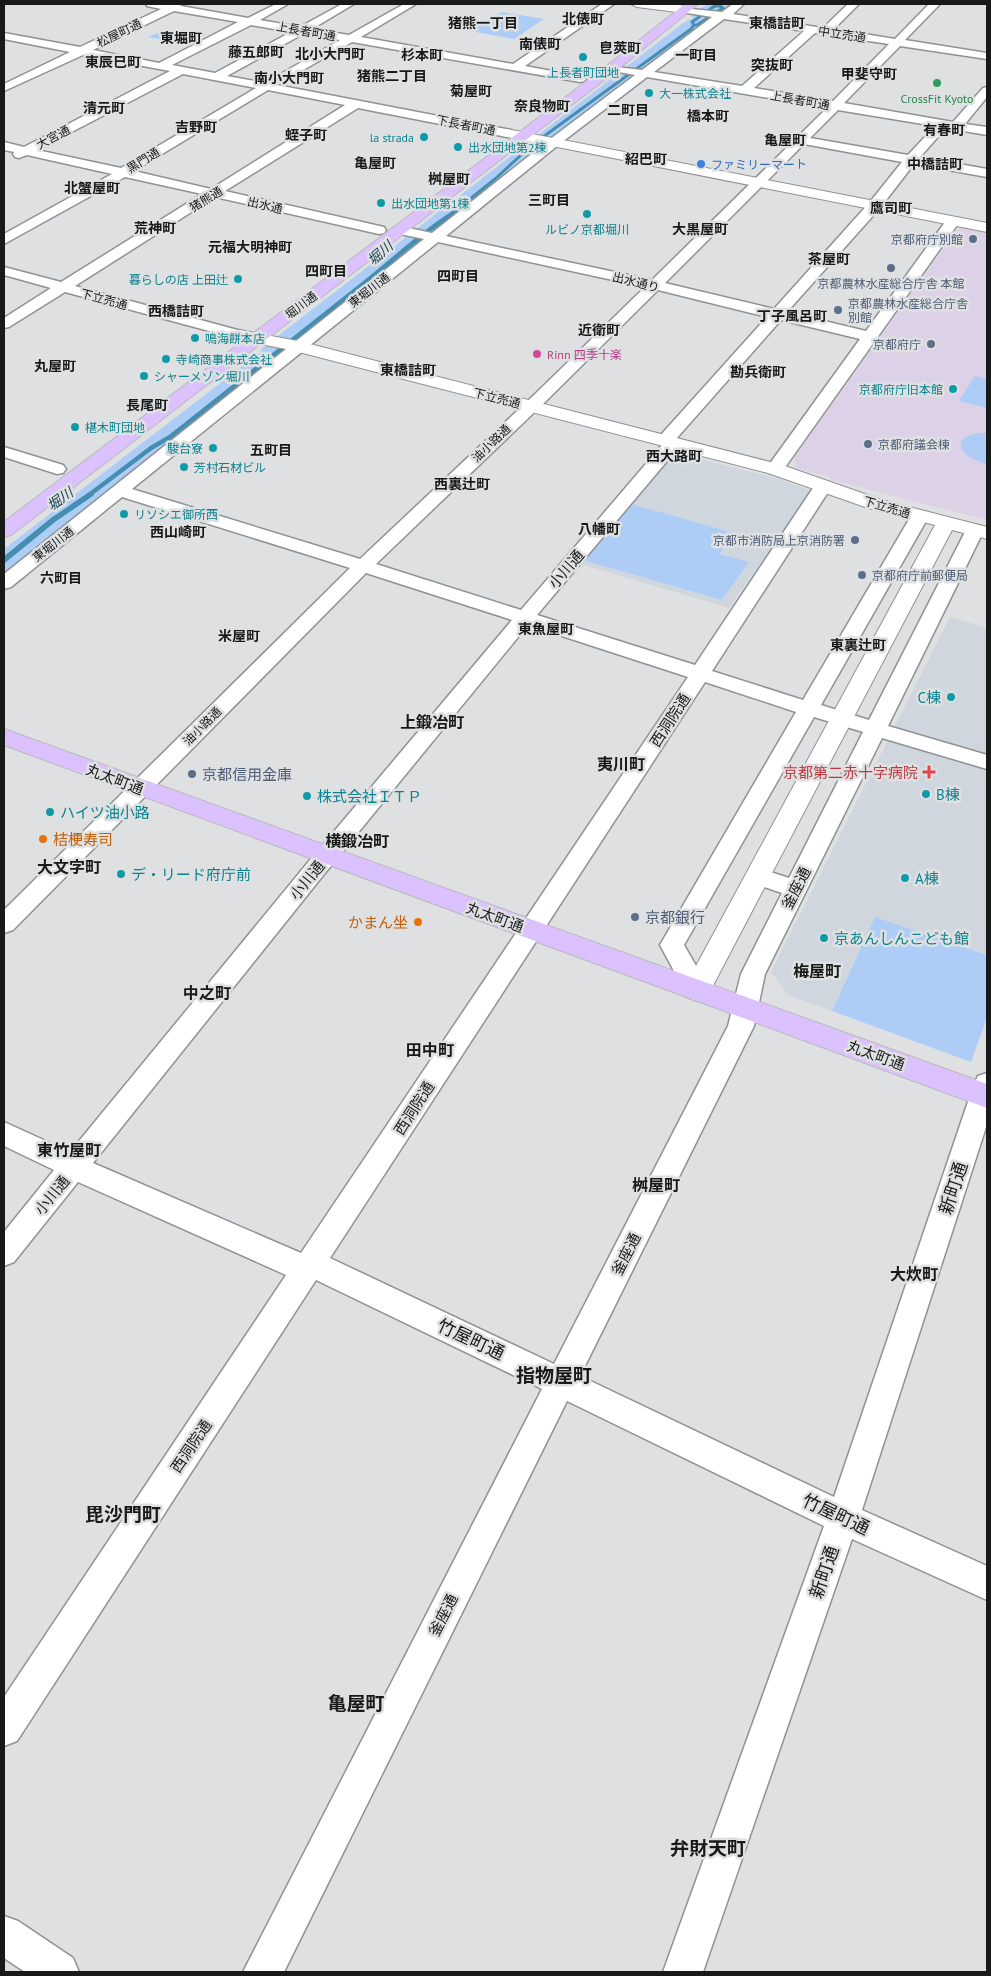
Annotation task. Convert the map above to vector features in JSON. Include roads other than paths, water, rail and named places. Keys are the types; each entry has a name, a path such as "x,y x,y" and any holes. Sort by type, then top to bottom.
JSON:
{"main road":[{"name":"堀川通","path":"162,392 379,230 617,69 685,7"},
{"name":"堀川通","path":"4,531 266,339 405,231 520,136 580,79 685,7"},
{"path":"43,479 61,466"},
{"name":"丸太町通","path":"4,737 326,856 986,1092"}],"street":[{"name":"上長者町通","path":"151,4 176,6 303,31 580,79"},
{"path":"161,66 283,4"},
{"path":"216,77 303,31 349,4"},
{"name":"黒門通","path":"4,240 121,174 266,87 411,4"},
{"path":"515,68 609,4"},
{"name":"中立売通","path":"638,4 685,7 721,15 987,56"},
{"name":"東堀川通","path":"4,583 295,346 551,143 641,73 739,4"},
{"path":"826,31 854,4"},
{"name":"油小路通","path":"4,924 363,566 655,286 802,140 934,4"},
{"name":"松屋町通","path":"4,88 176,6"},
{"path":"744,91 813,29"},
{"name":"下長者町通","path":"5,37 357,103 987,228"},
{"path":"54,46 70,38"},
{"name":"上長者町通","path":"617,69 987,131"},
{"name":"大宮通","path":"11,159 182,70"},
{"name":"小川通","path":"4,1253 326,856 669,442 875,205 911,160 987,90"},
{"name":"猪熊通","path":"4,324 215,194 357,103"},
{"path":"802,140 987,173"},
{"name":"出水通","path":"4,146 121,174 379,230"},
{"path":"775,469 953,221"},
{"name":"出水通り","path":"405,231 655,286 871,337"},
{"name":"下立売通","path":"4,272 240,334 295,346 775,469 875,504 981,532"},
{"path":"4,452 61,466"},
{"name":"西洞院通","path":"4,1728 823,486"},
{"path":"119,491 701,673 842,720 987,762"},
{"path":"697,990 672,945 920,516"},
{"path":"697,990 946,523"},
{"name":"釜座通","path":"263,1972 741,1026 753,974 876,730 981,532"},
{"path":"758,876 796,889"},
{"name":"新町通","path":"683,1972 843,1518 986,1092"},
{"name":"竹屋町通","path":"4,1133 74,1167 296,1266 320,1267 843,1518 987,1584"},
{"path":"4,1935 59,1972"}],"waterway":[{"name":"堀川","path":"718,5 722,4"},
{"path":"694,25 697,25 723,8 718,5"},
{"name":"堀川","path":"694,25 692,22 718,5"},
{"name":"堀川","path":"450,215 495,179 532,145 694,25"},
{"name":"堀川","path":"89,495 151,448 170,437 452,214"},
{"name":"堀川","path":"4,560 53,520 91,494"}],"place":[{"name":"上長者町団地","path":"583,57"},
{"name":"CrossFit Kyoto","path":"937,83"},
{"name":"大一株式会社","path":"649,93"},
{"name":"la strada","path":"424,137"},
{"name":"出水団地第2棟","path":"458,147"},
{"name":"ファミリーマート","path":"701,164"},
{"name":"出水団地第1棟","path":"381,203"},
{"name":"ルビノ京都堀川","path":"587,214"},
{"name":"京都府庁別館","path":"973,239"},
{"name":"京都農林水産総合庁舎 本館","path":"891,268"},
{"name":"暮らしの店 上田辻","path":"238,279"},
{"name":"京都農林水産総合庁舎 別館","path":"838,310"},
{"name":"鳴海餅本店","path":"195,338"},
{"name":"京都府庁","path":"931,344"},
{"name":"Rinn 四季十楽","path":"537,354"},
{"name":"寺崎商事株式会社","path":"166,359"},
{"name":"シャーメゾン堀川","path":"144,376"},
{"name":"京都府庁旧本館","path":"953,389"},
{"name":"椹木町団地","path":"75,427"},
{"name":"京都府議会棟","path":"868,444"},
{"name":"駿台寮","path":"213,448"},
{"name":"芳村石材ビル","path":"184,467"},
{"name":"リソシエ御所西","path":"124,514"},
{"name":"京都市消防局上京消防署","path":"855,540"},
{"name":"京都府庁前郵便局","path":"862,575"},
{"name":"C棟","path":"951,697"},
{"name":"京都第二赤十字病院","path":"929,772"},
{"name":"京都信用金庫","path":"192,774"},
{"name":"B棟","path":"926,794"},
{"name":"株式会社ＩＴＰ","path":"307,796"},
{"name":"ハイツ油小路","path":"50,812"},
{"name":"桔梗寿司","path":"43,839"},
{"name":"デ・リード府庁前","path":"121,874"},
{"name":"A棟","path":"905,878"},
{"name":"京都銀行","path":"635,917"},
{"name":"かまん坐","path":"418,922"},
{"name":"京あんしんこども館","path":"824,938"}],"district":[{"name":"北俵町","path":"583,19"},
{"name":"猪熊一丁目","path":"483,23"},
{"name":"東橋詰町","path":"777,23"},
{"name":"東堀町","path":"181,38"},
{"name":"南俵町","path":"540,44"},
{"name":"皀莢町","path":"620,48"},
{"name":"藤五郎町","path":"256,52"},
{"name":"北小大門町","path":"330,54"},
{"name":"杉本町","path":"422,55"},
{"name":"一町目","path":"696,55"},
{"name":"東辰巳町","path":"113,62"},
{"name":"突抜町","path":"772,65"},
{"name":"甲斐守町","path":"869,74"},
{"name":"猪熊二丁目","path":"392,76"},
{"name":"南小大門町","path":"289,78"},
{"name":"菊屋町","path":"471,91"},
{"name":"奈良物町","path":"542,106"},
{"name":"清元町","path":"104,108"},
{"name":"二町目","path":"628,110"},
{"name":"橋本町","path":"708,116"},
{"name":"吉野町","path":"196,127"},
{"name":"有春町","path":"944,130"},
{"name":"蛭子町","path":"306,135"},
{"name":"亀屋町","path":"785,140"},
{"name":"紹巴町","path":"646,159"},
{"name":"亀屋町","path":"375,163"},
{"name":"中橋詰町","path":"935,164"},
{"name":"桝屋町","path":"449,179"},
{"name":"北蟹屋町","path":"92,188"},
{"name":"三町目","path":"549,200"},
{"name":"鷹司町","path":"891,208"},
{"name":"荒神町","path":"155,228"},
{"name":"大黒屋町","path":"700,229"},
{"name":"元福大明神町","path":"250,247"},
{"name":"茶屋町","path":"829,259"},
{"name":"四町目","path":"326,271"},
{"name":"四町目","path":"458,276"},
{"name":"西橋詰町","path":"176,311"},
{"name":"丁子風呂町","path":"792,316"},
{"name":"近衛町","path":"599,330"},
{"name":"丸屋町","path":"55,366"},
{"name":"東橋詰町","path":"408,370"},
{"name":"勘兵衛町","path":"758,372"},
{"name":"長尾町","path":"147,405"},
{"name":"五町目","path":"271,450"},
{"name":"西大路町","path":"674,456"},
{"name":"西裏辻町","path":"462,484"},
{"name":"八幡町","path":"599,529"},
{"name":"西山崎町","path":"178,532"},
{"name":"六町目","path":"61,578"},
{"name":"東魚屋町","path":"546,629"},
{"name":"米屋町","path":"239,636"},
{"name":"東裏辻町","path":"858,645"},
{"name":"上鍛冶町","path":"432,722"},
{"name":"夷川町","path":"621,764"},
{"name":"横鍛冶町","path":"357,841"},
{"name":"大文字町","path":"69,867"},
{"name":"梅屋町","path":"817,971"},
{"name":"中之町","path":"207,993"},
{"name":"田中町","path":"430,1050"},
{"name":"東竹屋町","path":"69,1150"},
{"name":"桝屋町","path":"656,1185"},
{"name":"大炊町","path":"914,1274"},
{"name":"指物屋町","path":"554,1375"},
{"name":"毘沙門町","path":"123,1514"},
{"name":"亀屋町","path":"356,1703"},
{"name":"弁財天町","path":"708,1848"}]}
